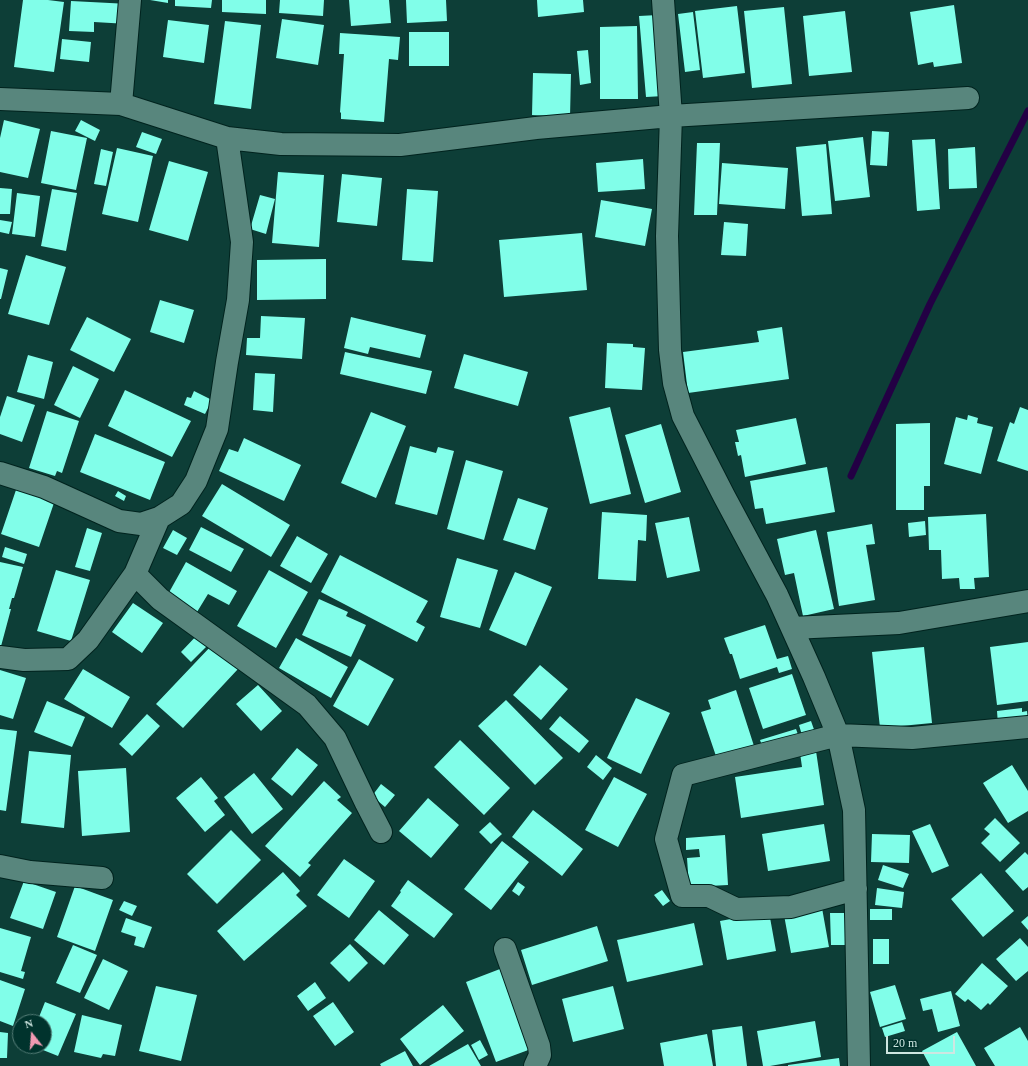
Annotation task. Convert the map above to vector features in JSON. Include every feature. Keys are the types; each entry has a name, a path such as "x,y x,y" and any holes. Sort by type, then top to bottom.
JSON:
{"street":[{"path":"121,104 130,0"},
{"path":"663,0 670,116 667,236 670,350 674,383 683,416 777,594 838,735 854,810 859,1066"},
{"path":"1,102 121,104 227,138 281,144 400,145 536,128 670,116 968,98"},
{"path":"0,473 44,487 119,521 141,524 159,518 181,504 196,481 217,429 238,300 242,242 227,138"},
{"path":"0,657 24,660 68,659 88,640 135,574 159,518"},
{"path":"135,574 160,599 307,705 335,738 366,803 382,832"},
{"path":"792,628 899,623 1028,601"},
{"path":"856,889 791,907 736,909 709,896 682,896 666,839 683,775 838,735 912,738 1028,727"},
{"path":"0,866 30,872 102,878"},
{"path":"505,949 539,1046 540,1055 535,1066"}],"building":[{"path":"23,0 48,0 64,2 54,72 14,67"},
{"path":"150,0 168,0 168,3"},
{"path":"175,0 212,0 211,8 175,6"},
{"path":"222,0 266,0 266,14 222,12"},
{"path":"280,0 324,0 323,16 279,13"},
{"path":"349,0 389,0 391,23 351,26"},
{"path":"406,0 446,0 447,21 407,23"},
{"path":"537,0 583,0 584,12 538,17"},
{"path":"71,1 129,4 128,24 94,22 94,32 69,31"},
{"path":"954,5 962,63 934,67 933,62 918,65 910,12"},
{"path":"737,6 745,73 703,78 695,11"},
{"path":"784,7 792,84 752,88 744,11"},
{"path":"845,11 852,72 809,76 803,16"},
{"path":"693,12 700,70 685,72 678,14"},
{"path":"658,15 664,96 646,97 639,16"},
{"path":"282,19 324,25 318,65 276,58"},
{"path":"168,20 209,25 204,63 163,57"},
{"path":"225,21 261,25 251,109 214,104"},
{"path":"637,26 638,99 600,99 600,27"},
{"path":"409,32 449,32 449,66 409,66"},
{"path":"340,33 400,37 398,60 389,59 384,122 341,119 340,112 344,54 339,54"},
{"path":"62,39 91,42 89,62 60,59"},
{"path":"588,50 591,83 580,85 577,51"},
{"path":"533,73 571,74 570,117 532,115"},
{"path":"4,120 40,129 28,178 0,172 0,138"},
{"path":"81,120 100,130 95,141 75,131"},
{"path":"51,131 87,138 76,190 41,183"},
{"path":"872,131 889,132 887,166 870,165"},
{"path":"142,132 162,139 156,154 136,147"},
{"path":"863,137 870,197 835,201 828,141"},
{"path":"935,139 940,209 917,211 912,140"},
{"path":"697,143 720,143 717,215 694,215"},
{"path":"826,144 832,214 802,216 796,147"},
{"path":"975,147 977,188 949,189 948,149"},
{"path":"117,148 153,156 138,222 102,214"},
{"path":"101,149 113,152 106,186 94,184"},
{"path":"643,159 645,189 598,192 596,163"},
{"path":"169,161 208,172 188,241 149,230"},
{"path":"722,163 788,168 785,209 719,204"},
{"path":"278,172 324,175 319,247 272,243"},
{"path":"342,174 382,178 377,226 337,222"},
{"path":"0,188 12,189 10,214 0,214"},
{"path":"52,189 77,193 66,251 41,246"},
{"path":"407,189 438,191 433,262 402,260"},
{"path":"17,193 40,196 35,237 12,234"},
{"path":"260,195 275,199 266,234 250,229"},
{"path":"601,200 652,209 645,246 595,237"},
{"path":"0,220 12,222 9,234 0,232"},
{"path":"724,222 748,224 746,256 721,255"},
{"path":"582,233 587,290 504,297 499,240"},
{"path":"26,255 66,267 49,325 8,314"},
{"path":"326,259 326,299 257,300 257,260"},
{"path":"0,268 8,270 1,299 0,299"},
{"path":"160,300 194,310 184,343 150,332"},
{"path":"261,316 305,318 302,359 246,355 247,338 260,338"},
{"path":"87,317 131,339 114,372 70,350"},
{"path":"351,317 426,335 420,358 370,347 368,354 344,348"},
{"path":"782,327 789,379 688,393 683,352 759,342 757,331"},
{"path":"607,343 633,344 633,347 645,348 642,390 605,388"},
{"path":"345,352 432,371 426,394 340,374"},
{"path":"464,354 528,372 518,406 454,388"},
{"path":"28,355 53,362 44,399 17,392"},
{"path":"73,366 99,379 80,418 54,405"},
{"path":"255,373 275,374 273,412 253,410"},
{"path":"125,390 191,421 172,457 108,426"},
{"path":"194,391 212,400 205,414 184,405 187,397 191,398"},
{"path":"7,396 35,405 22,442 0,434 0,417"},
{"path":"610,407 631,494 590,504 569,417"},
{"path":"1020,407 1028,410 1028,471 997,461 1010,422 1014,424"},
{"path":"47,411 79,421 62,473 57,471 55,476 29,468"},
{"path":"371,412 406,426 376,498 341,483"},
{"path":"968,415 978,418 977,423 993,427 981,474 944,464 956,417 967,420"},
{"path":"796,418 806,464 745,477 741,455 738,456 735,442 739,442 736,430"},
{"path":"930,423 930,486 924,486 924,510 896,510 896,424"},
{"path":"661,424 681,492 645,503 625,435"},
{"path":"95,434 165,462 150,500 80,472"},
{"path":"244,438 301,465 284,501 219,471 229,449 238,452"},
{"path":"410,446 436,453 438,447 454,451 437,515 395,504"},
{"path":"466,460 503,471 484,540 447,529"},
{"path":"827,467 835,512 766,524 763,508 755,509 750,481"},
{"path":"222,484 290,525 271,557 202,516"},
{"path":"17,487 55,500 39,547 1,534"},
{"path":"118,491 126,496 124,501 115,496"},
{"path":"518,498 548,508 535,550 503,540"},
{"path":"602,512 647,515 646,541 638,540 636,581 598,579"},
{"path":"986,514 989,577 974,578 975,589 960,589 959,578 942,579 941,550 929,550 928,517"},
{"path":"689,517 700,571 667,578 655,523"},
{"path":"925,521 926,535 909,537 908,523"},
{"path":"872,524 875,544 866,545 875,600 839,606 827,532"},
{"path":"201,527 244,549 231,572 189,550"},
{"path":"87,528 102,533 90,571 75,567"},
{"path":"173,530 187,538 177,555 163,548"},
{"path":"816,530 834,609 803,616 794,573 785,575 777,539"},
{"path":"297,536 328,554 311,583 280,566"},
{"path":"5,547 27,554 24,564 2,557"},
{"path":"340,555 428,601 416,622 425,627 417,642 321,592"},
{"path":"457,558 498,570 480,628 440,617"},
{"path":"0,562 23,567 14,598 12,598 9,609 11,609 0,650"},
{"path":"186,562 237,591 229,605 208,594 197,612 167,596"},
{"path":"56,570 90,580 71,641 37,631"},
{"path":"269,570 308,592 276,648 237,626"},
{"path":"515,572 552,587 526,646 489,630"},
{"path":"319,599 348,612 346,616 366,625 351,657 302,635"},
{"path":"133,603 163,623 142,653 112,632"},
{"path":"765,625 777,659 788,656 792,669 779,673 777,667 740,679 732,654 730,654 724,638"},
{"path":"200,632 210,643 191,662 181,652"},
{"path":"296,638 348,667 331,698 279,668"},
{"path":"1028,642 1028,701 997,705 990,647"},
{"path":"212,645 238,669 183,728 156,704"},
{"path":"924,647 932,723 880,728 872,652"},
{"path":"359,659 394,679 368,726 333,706"},
{"path":"540,665 568,689 541,720 513,695"},
{"path":"83,669 130,697 112,728 64,699"},
{"path":"0,670 26,678 13,719 0,715"},
{"path":"792,674 806,715 763,729 749,688"},
{"path":"258,685 282,711 261,731 236,704"},
{"path":"736,690 754,746 717,759 701,712 711,709 708,700"},
{"path":"636,698 670,713 641,774 607,758"},
{"path":"506,700 563,758 535,785 478,726"},
{"path":"47,701 85,717 72,747 34,732"},
{"path":"1022,708 1022,712 1027,711 1028,722 998,725 997,711"},
{"path":"147,714 160,726 132,756 119,744"},
{"path":"560,716 589,741 579,753 549,729"},
{"path":"811,721 817,738 804,742 799,725"},
{"path":"0,729 17,731 6,811 0,810"},
{"path":"796,729 800,740 764,751 760,740"},
{"path":"460,740 510,788 484,815 434,767"},
{"path":"297,748 318,765 292,796 271,779"},
{"path":"29,751 71,755 64,828 21,823"},
{"path":"816,751 824,805 741,818 735,777 802,767 800,753"},
{"path":"596,755 612,768 603,780 587,767"},
{"path":"1012,765 1028,791 1028,811 1008,823 983,783"},
{"path":"126,768 130,832 82,836 78,771"},
{"path":"254,773 283,809 252,834 224,797"},
{"path":"201,777 218,798 214,801 225,815 205,832 176,798"},
{"path":"614,777 647,794 618,847 585,830"},
{"path":"324,781 341,797 337,800 352,813 308,863 311,865 300,877 265,846"},
{"path":"381,784 395,795 385,807 372,796"},
{"path":"428,798 459,825 431,858 399,831"},
{"path":"533,810 583,849 562,876 512,837"},
{"path":"995,818 1020,843 1000,862 981,843 990,834 984,829"},
{"path":"490,822 502,834 491,844 479,832"},
{"path":"824,824 830,861 768,871 762,834"},
{"path":"930,824 949,866 932,873 912,831"},
{"path":"231,830 261,860 217,904 187,874"},
{"path":"872,834 910,835 909,863 871,862"},
{"path":"725,835 728,885 689,887 687,858 700,857 699,849 686,850 686,838"},
{"path":"502,841 529,862 491,910 464,889"},
{"path":"1025,852 1028,855 1028,887 1023,891 1005,871"},
{"path":"344,859 375,881 349,918 317,895"},
{"path":"883,865 909,874 903,888 878,880"},
{"path":"283,872 300,891 296,895 307,906 244,961 217,931"},
{"path":"981,873 1014,911 983,937 951,899"},
{"path":"408,880 453,914 434,938 391,906"},
{"path":"24,881 56,892 43,929 10,918"},
{"path":"518,882 525,887 519,896 512,891"},
{"path":"75,886 113,900 95,951 57,937"},
{"path":"877,888 904,892 902,908 875,905"},
{"path":"662,890 670,901 663,906 654,895"},
{"path":"124,901 137,906 132,916 119,910"},
{"path":"822,908 829,947 791,953 784,915"},
{"path":"870,909 892,909 892,920 870,920"},
{"path":"379,910 409,935 384,965 354,940"},
{"path":"769,912 776,951 727,960 720,921"},
{"path":"830,913 845,913 847,945 831,945"},
{"path":"1028,916 1028,930 1021,922"},
{"path":"126,918 152,927 144,948 134,945 136,937 121,932"},
{"path":"694,923 703,965 627,982 617,940"},
{"path":"597,926 608,961 532,985 521,950"},
{"path":"0,928 31,937 21,971 25,972 23,979 0,972"},
{"path":"1020,938 1028,947 1028,971 1016,981 996,959"},
{"path":"873,939 889,939 889,964 873,964"},
{"path":"350,944 368,963 349,982 330,963"},
{"path":"73,945 97,955 80,993 56,983"},
{"path":"103,959 128,971 109,1010 84,998"},
{"path":"982,963 1008,986 990,1005 988,1003 981,1010 968,999 965,1002 955,994"},
{"path":"500,969 531,1049 496,1062 466,982"},
{"path":"0,980 25,989 17,1014 12,1014 12,1026 0,1021"},
{"path":"315,982 326,998 308,1011 297,996"},
{"path":"895,985 906,1019 880,1027 870,992"},
{"path":"156,986 197,995 181,1061 139,1051"},
{"path":"613,986 624,1029 573,1042 562,999"},
{"path":"951,991 960,1026 938,1032 932,1009 923,1011 920,999"},
{"path":"45,1002 76,1014 58,1056 52,1054 52,1014 40,1014"},
{"path":"333,1002 354,1032 335,1046 313,1016"},
{"path":"443,1005 464,1031 420,1065 400,1039"},
{"path":"82,1015 122,1025 115,1056 103,1054 101,1058 74,1052"},
{"path":"815,1021 821,1057 763,1066 757,1031"},
{"path":"902,1022 905,1031 885,1037 882,1028"},
{"path":"742,1026 747,1066 716,1066 712,1030"},
{"path":"1020,1027 1028,1041 1028,1066 995,1066 984,1048"},
{"path":"0,1032 8,1033 7,1058 0,1058"},
{"path":"957,1032 976,1066 930,1066 922,1051"},
{"path":"707,1034 713,1066 664,1066 660,1043"},
{"path":"480,1040 488,1055 479,1060 471,1045"},
{"path":"468,1044 481,1066 429,1066"},
{"path":"405,1051 413,1066 381,1066 380,1064"},
{"path":"839,1058 840,1066 788,1066 788,1065"}],"waterway":[{"path":"851,476 930,304 1028,111"}]}
